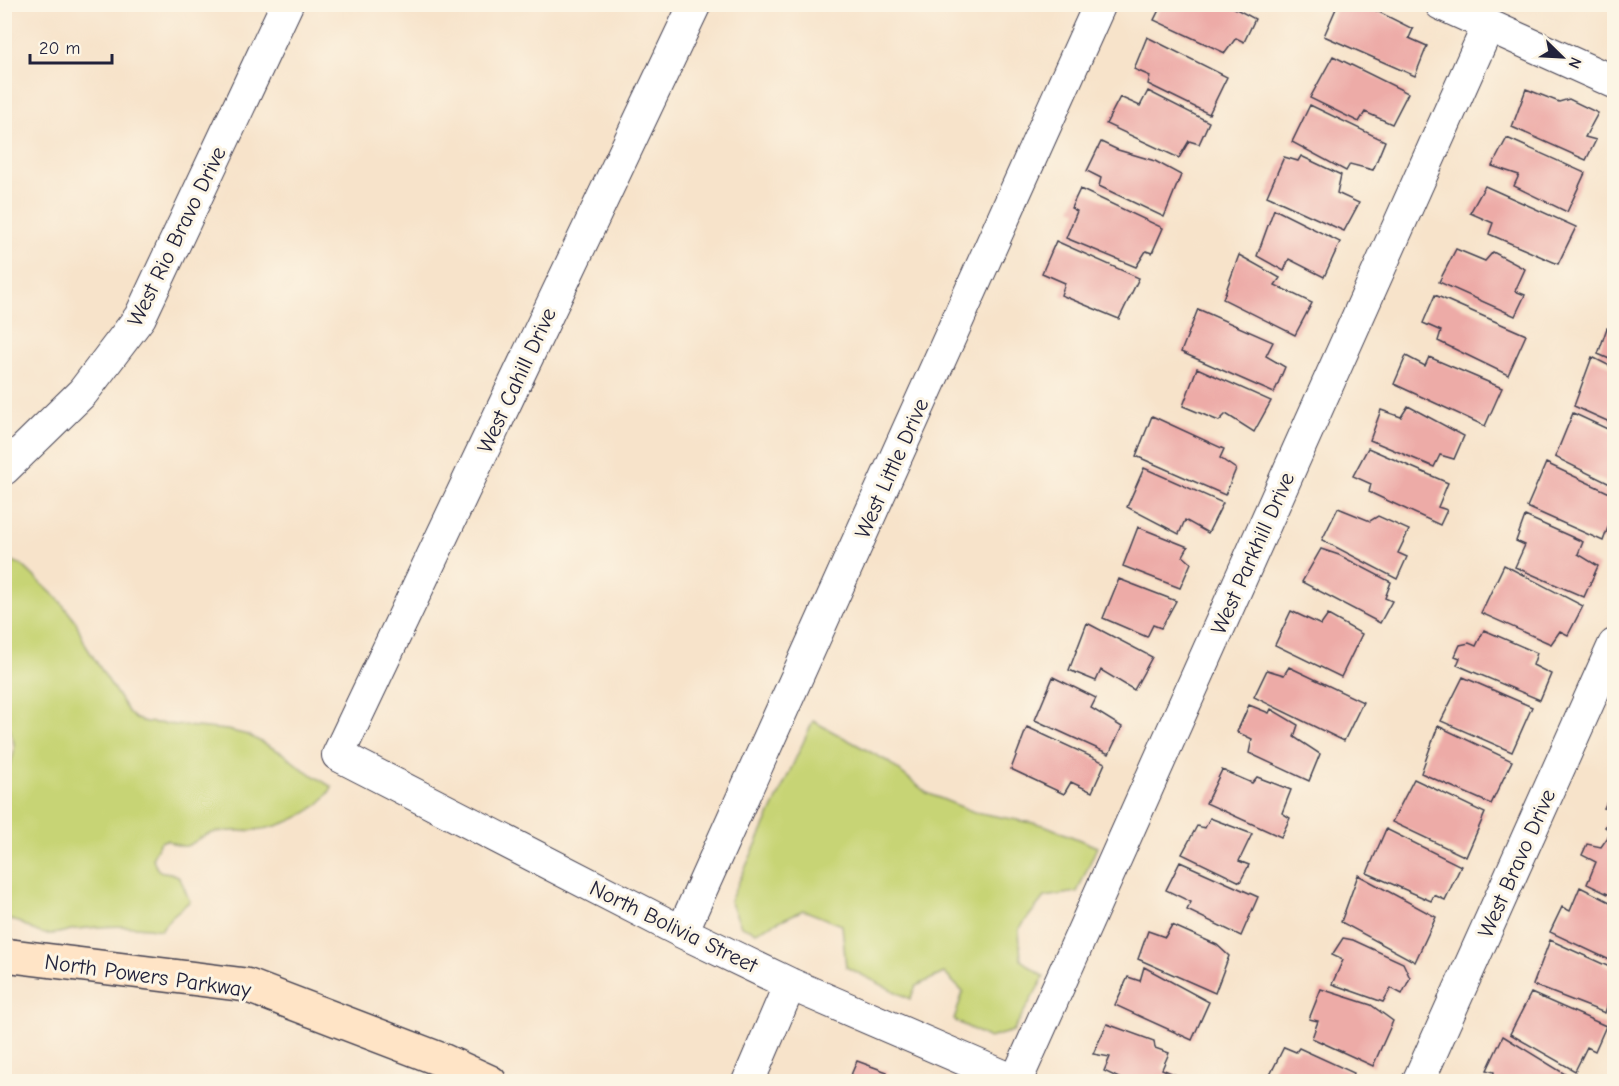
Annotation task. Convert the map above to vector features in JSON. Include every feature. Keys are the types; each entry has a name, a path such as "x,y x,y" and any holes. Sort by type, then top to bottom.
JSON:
{"street":[{"name":"West Rio Bravo Drive","path":"4,469 83,392 140,317 287,4"},
{"name":"West Cahill Drive","path":"338,756 695,4"},
{"name":"West Little Drive","path":"682,932 1100,4"},
{"path":"1441,4 1614,82"},
{"name":"West Parkhill Drive","path":"1016,1081 1488,26"},
{"name":"West Bravo Drive","path":"1418,1082 1614,645"},
{"name":"North Bolivia Street","path":"338,756 682,932 790,984 1016,1081"},
{"name":"North Powers Parkway","path":"4,955 246,985 442,1060 490,1082"},
{"path":"748,1082 790,984"}],"green space":[{"path":"5,558 22,565 60,601 76,622 86,646 129,713 136,719 227,730 248,735 284,754 301,768 332,787 326,796 309,811 275,826 212,833 186,846 167,840 160,842 153,857 157,868 159,871 179,878 190,901 171,917 161,930 109,926 46,934 7,920 4,894 4,772 14,754 14,742 5,724"},
{"path":"813,721 887,761 927,793 974,812 1044,825 1097,847 1077,892 1044,897 1019,929 1021,960 1044,977 1013,1031 989,1038 954,1020 963,992 944,973 916,986 910,999 846,967 842,925 803,910 756,932 741,926 730,901"}],"building":[{"path":"1162,4 1227,4 1255,19 1244,42 1236,38 1225,53 1154,20"},
{"path":"1338,4 1363,4 1413,29 1409,38 1427,46 1415,76 1324,36"},
{"path":"1147,37 1227,77 1209,114 1148,84 1150,76 1134,69"},
{"path":"1333,56 1408,93 1392,124 1365,112 1359,122 1310,98"},
{"path":"1526,89 1559,102 1569,99 1598,113 1585,137 1596,140 1586,160 1512,127"},
{"path":"1148,91 1209,122 1199,144 1189,141 1179,158 1106,124 1120,97 1140,106"},
{"path":"1310,105 1385,141 1373,170 1350,164 1346,171 1292,142"},
{"path":"1507,138 1585,173 1567,212 1514,186 1519,175 1492,166"},
{"path":"1101,142 1118,150 1155,161 1181,175 1164,217 1099,186 1101,178 1087,171"},
{"path":"1301,156 1341,175 1337,193 1359,203 1344,231 1267,196 1284,157 1298,161"},
{"path":"1485,186 1576,227 1558,264 1489,234 1493,223 1470,213"},
{"path":"1080,189 1163,228 1152,253 1146,251 1136,267 1066,238 1077,211 1071,208"},
{"path":"1274,209 1340,242 1324,277 1289,259 1284,271 1257,256"},
{"path":"1056,241 1139,278 1119,319 1061,295 1065,283 1042,273"},
{"path":"1456,249 1485,261 1493,252 1525,269 1515,291 1525,295 1515,316 1439,282"},
{"path":"1239,255 1280,278 1275,285 1312,303 1295,335 1223,299"},
{"path":"1435,295 1526,335 1508,375 1438,341 1441,331 1423,323"},
{"path":"1198,309 1273,342 1266,356 1285,367 1274,393 1181,352"},
{"path":"1607,328 1614,331 1614,361 1598,354"},
{"path":"1406,356 1425,366 1429,357 1502,388 1485,426 1394,384"},
{"path":"1592,357 1614,368 1614,424 1574,406"},
{"path":"1197,368 1271,401 1254,432 1226,414 1219,421 1183,406"},
{"path":"1408,406 1464,436 1454,459 1440,455 1434,467 1370,440 1381,410 1401,417"},
{"path":"1573,413 1614,432 1614,486 1555,457"},
{"path":"1152,416 1224,449 1220,458 1236,469 1225,495 1136,456"},
{"path":"1368,448 1448,483 1438,507 1447,510 1440,525 1369,492 1371,484 1353,476"},
{"path":"1546,463 1614,495 1614,511 1603,541 1527,507"},
{"path":"1144,468 1223,503 1208,533 1185,520 1179,534 1127,507"},
{"path":"1338,508 1370,521 1378,516 1409,530 1398,553 1407,557 1397,579 1322,540"},
{"path":"1525,516 1583,542 1578,554 1598,566 1584,597 1515,567 1525,545 1516,541"},
{"path":"1138,527 1188,547 1183,556 1191,563 1180,588 1123,566"},
{"path":"1321,549 1339,555 1391,582 1385,598 1392,601 1380,623 1302,582"},
{"path":"1504,565 1583,606 1568,635 1560,631 1551,644 1481,613"},
{"path":"1119,579 1176,601 1161,628 1153,625 1147,637 1103,618"},
{"path":"1291,611 1321,625 1328,615 1362,634 1341,677 1275,645"},
{"path":"1087,623 1152,657 1134,690 1101,670 1096,681 1069,670"},
{"path":"1484,630 1537,653 1533,665 1551,674 1540,700 1457,665 1460,658 1455,656 1460,645 1469,643 1476,646"},
{"path":"1289,667 1363,702 1344,741 1254,697 1267,670 1284,675"},
{"path":"1053,677 1096,698 1091,708 1122,727 1109,754 1035,720"},
{"path":"1463,677 1532,707 1512,752 1441,721"},
{"path":"1249,705 1269,713 1271,709 1298,725 1294,737 1320,754 1309,781 1249,753 1252,739 1237,732"},
{"path":"1438,726 1512,761 1491,804 1421,773"},
{"path":"1027,727 1105,763 1092,792 1071,782 1064,794 1011,769"},
{"path":"1222,770 1252,783 1257,777 1291,790 1282,813 1290,818 1281,837 1206,803"},
{"path":"1414,779 1485,813 1466,857 1392,822"},
{"path":"1614,787 1614,812 1604,808"},
{"path":"1614,812 1614,833 1605,827"},
{"path":"1210,818 1252,834 1239,861 1249,865 1240,882 1182,854 1197,826 1205,828"},
{"path":"1386,829 1461,866 1445,900 1434,895 1431,901 1367,873"},
{"path":"1608,837 1614,840 1614,897 1587,884 1596,862 1582,855 1587,844 1601,847"},
{"path":"1180,862 1258,897 1241,936 1187,910 1191,902 1166,890"},
{"path":"1358,875 1436,917 1415,962 1341,922"},
{"path":"1580,887 1614,904 1614,962 1550,932 1562,907 1570,911"},
{"path":"1172,925 1217,945 1229,956 1215,993 1138,959 1148,931 1165,937"},
{"path":"1343,938 1353,940 1403,963 1410,978 1402,994 1391,988 1383,1002 1332,984 1343,960 1332,955"},
{"path":"1550,940 1614,969 1614,999 1610,997 1605,1013 1533,985"},
{"path":"1144,967 1209,1002 1192,1040 1115,1005 1128,977 1140,981"},
{"path":"1321,989 1371,1005 1393,1021 1373,1066 1312,1038 1318,1021 1309,1019"},
{"path":"1531,993 1606,1026 1595,1051 1587,1047 1575,1071 1510,1034"},
{"path":"1107,1024 1154,1041 1155,1048 1169,1053 1162,1069 1176,1075 1173,1082 1127,1082 1104,1071 1110,1057 1093,1054"},
{"path":"1503,1036 1565,1074 1561,1082 1493,1082 1494,1072 1487,1070"},
{"path":"1284,1047 1296,1052 1299,1048 1354,1073 1350,1082 1267,1081"},
{"path":"857,1061 887,1072 883,1082 848,1082"}]}
